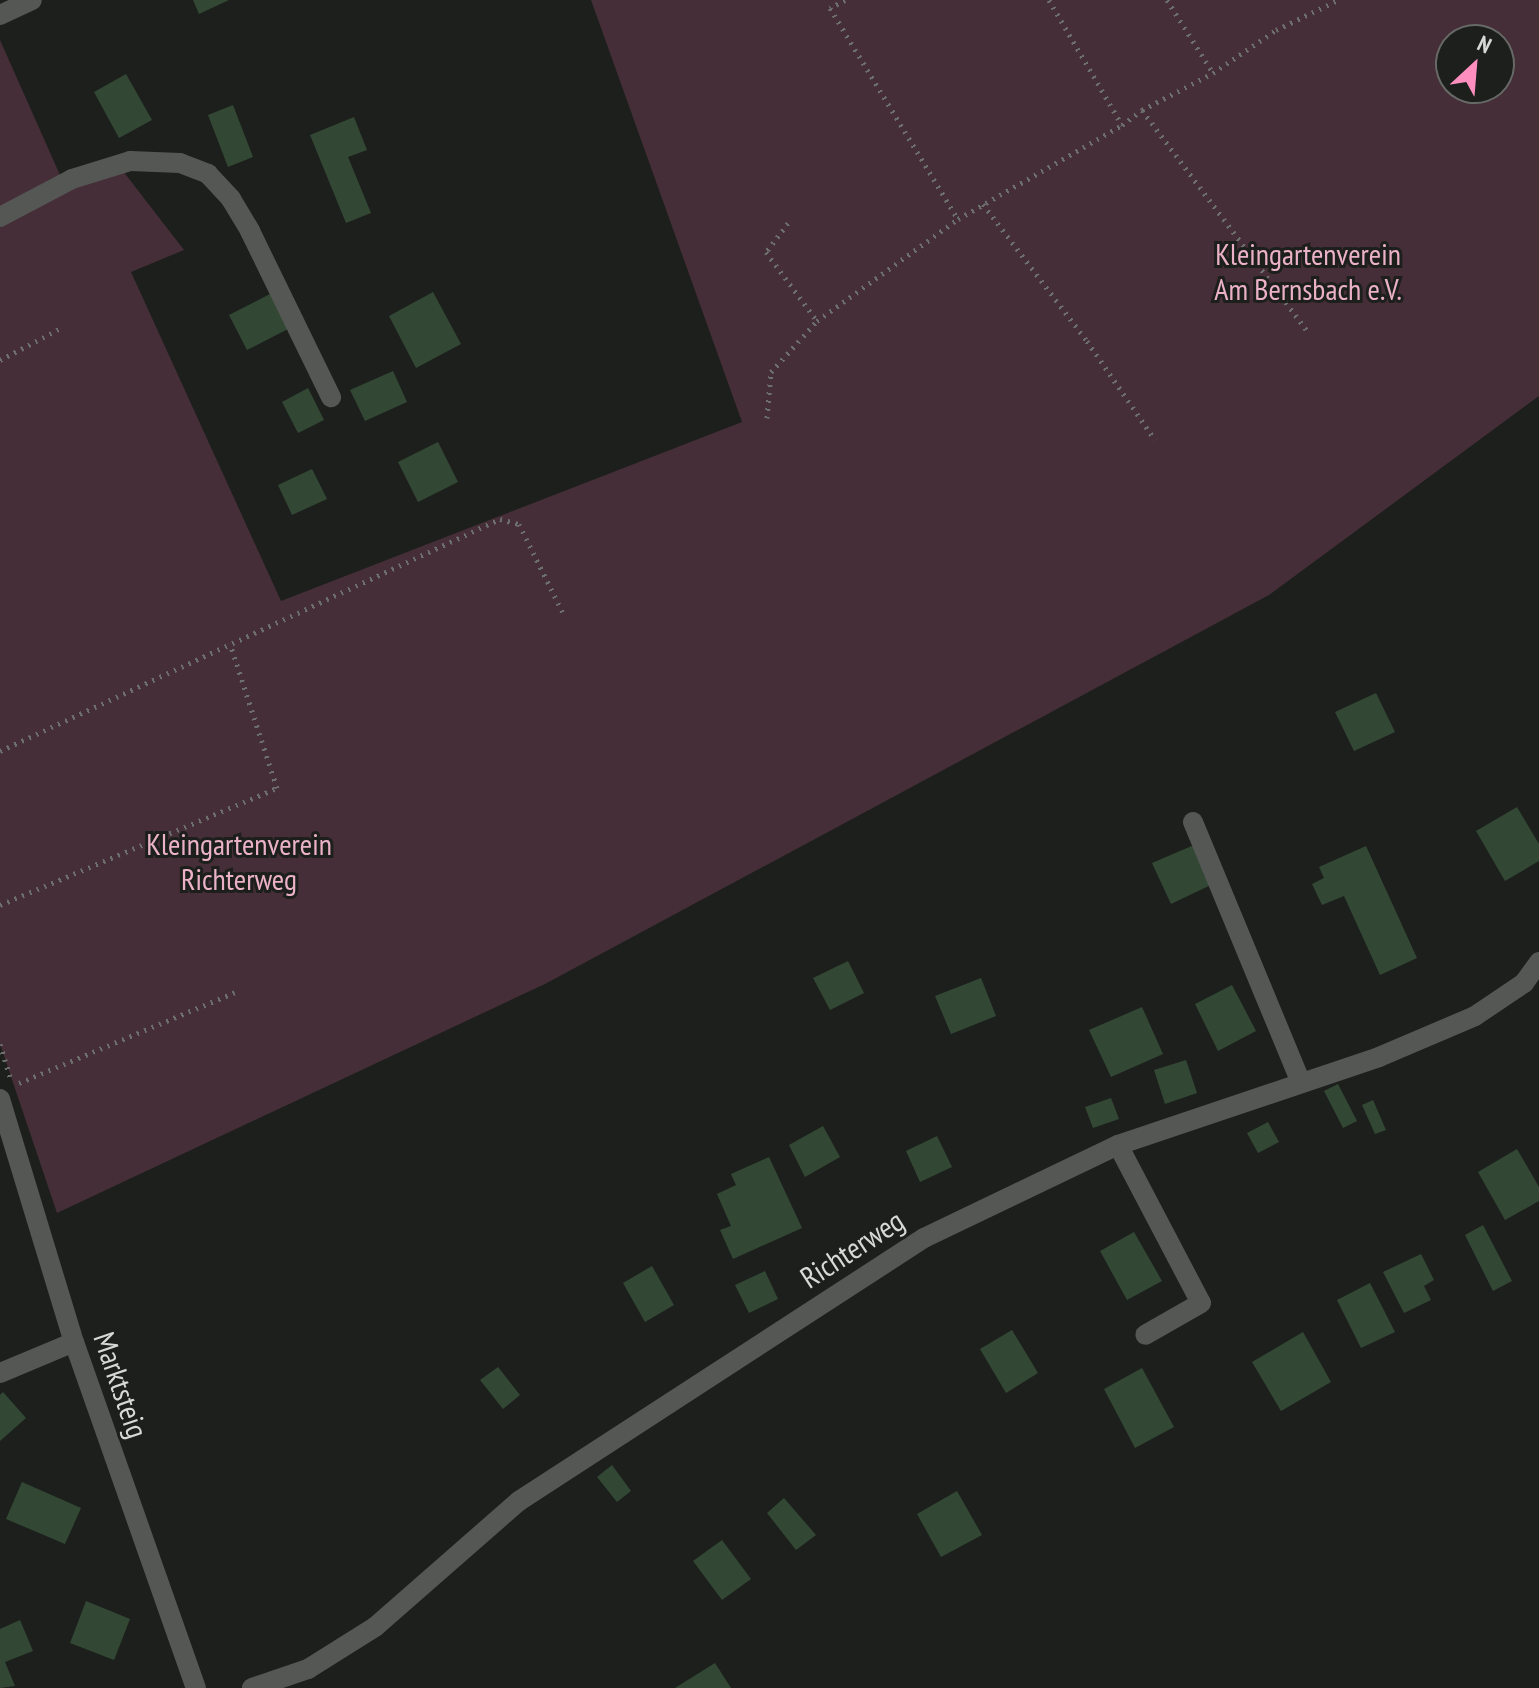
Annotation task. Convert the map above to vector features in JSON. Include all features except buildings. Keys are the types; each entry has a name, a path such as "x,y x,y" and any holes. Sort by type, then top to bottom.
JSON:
{"street":[{"path":"0,15 32,0"},
{"path":"0,217 72,179 130,161 180,163 208,174 231,199 250,231 331,397"},
{"path":"1193,822 1301,1083"},
{"name":"Richterweg","path":"252,1688 308,1669 375,1627 519,1501 924,1238 1118,1145 1379,1057 1475,1016 1524,983 1539,962"},
{"name":"Marktsteig","path":"0,1099 6,1142 196,1688"},
{"path":"1118,1145 1201,1303 1145,1335"},
{"path":"0,1373 74,1342"}],"path":[{"path":"845,0 830,8 958,219"},
{"path":"1049,0 1122,125"},
{"path":"1167,0 1213,73"},
{"path":"767,418 771,372 817,321 958,219 1122,125 1142,110 1213,73 1276,30 1338,0"},
{"path":"1142,110 1309,333"},
{"path":"983,204 1087,341 1155,440"},
{"path":"788,223 766,252 817,321"},
{"path":"0,360 59,329"},
{"path":"0,751 500,519 519,524 565,617"},
{"path":"0,905 277,788 230,643"},
{"path":"0,1044 12,1086 235,992"}],"green space":[{"path":"591,0 1539,0 1539,396 1269,595 545,984 57,1213 0,1044 0,40 60,175 123,171 184,250 131,272 281,601 742,422"}],"park label":[{"name":"Kleingartenverein Am Bernsbach e.V.","path":"1308,271"},
{"name":"Kleingartenverein Richterweg","path":"239,861"}]}
